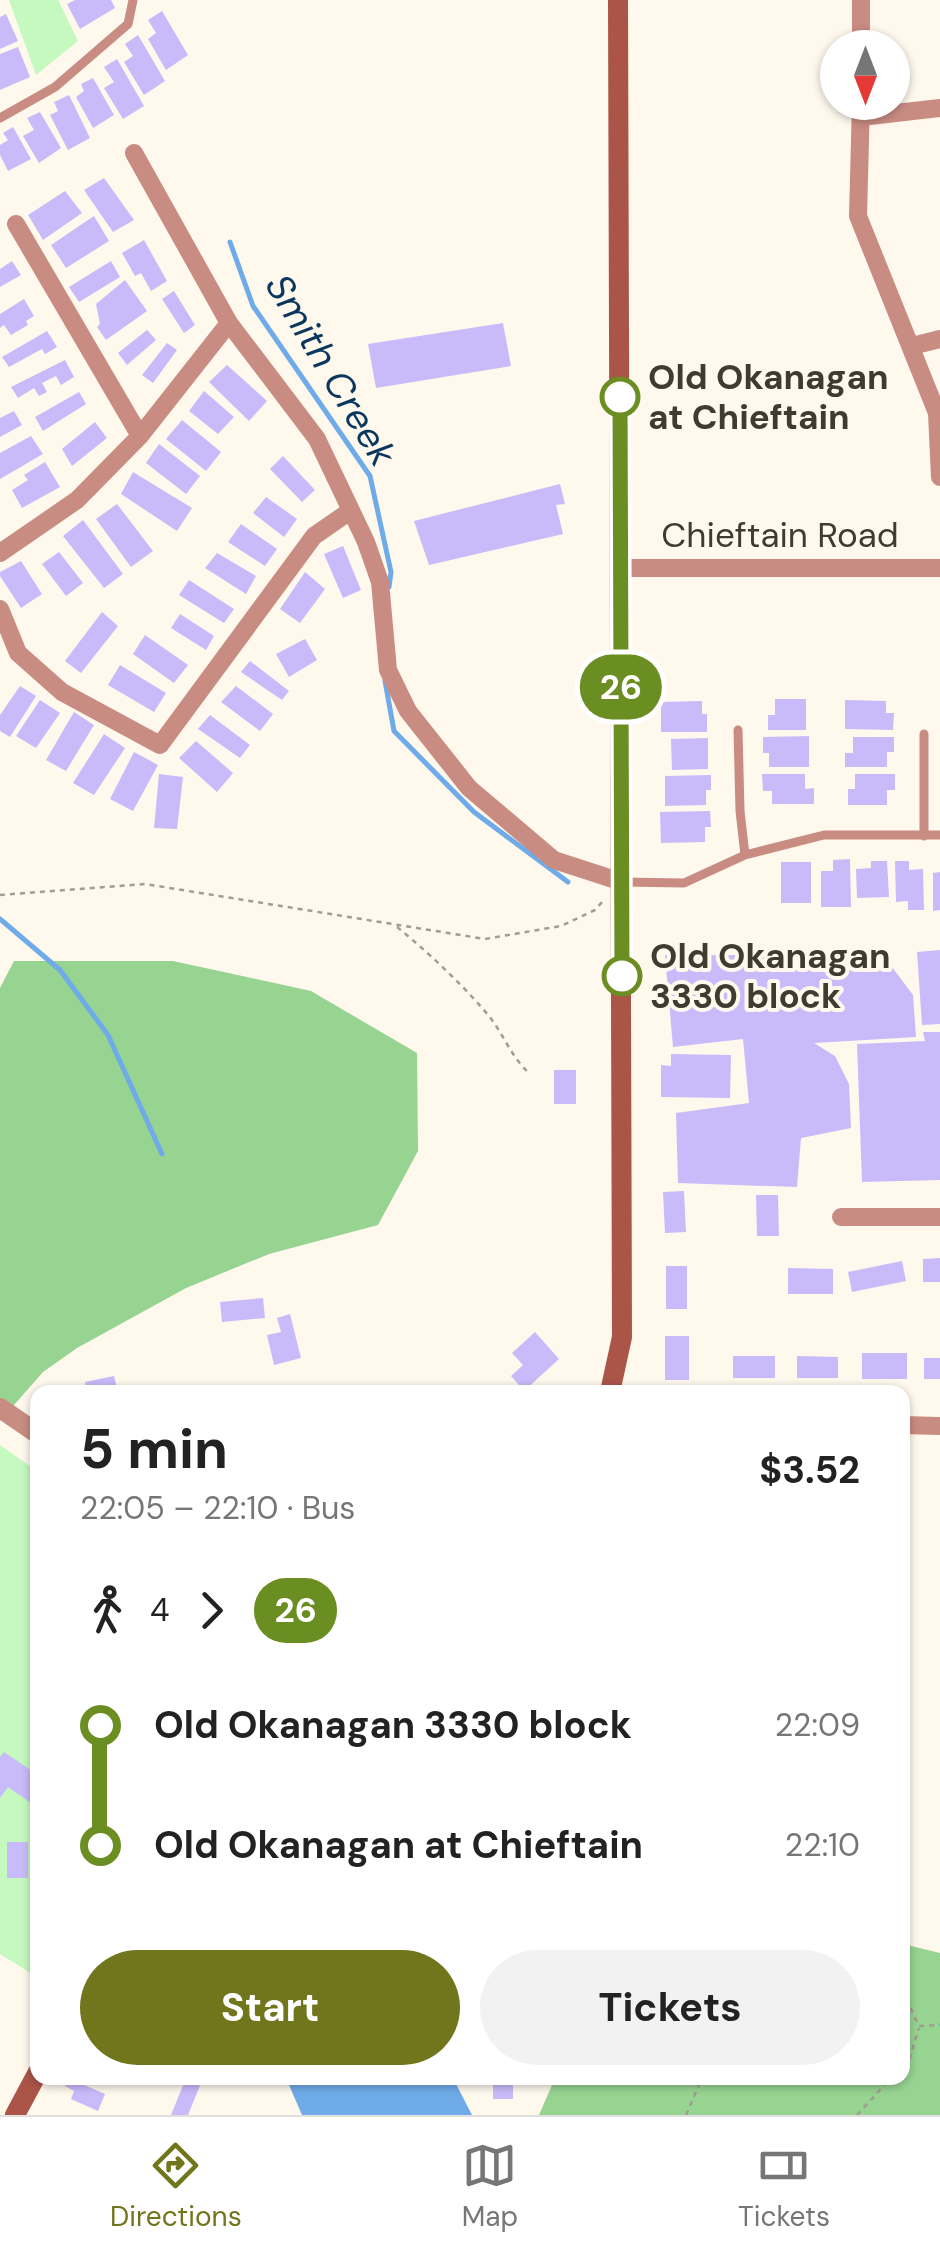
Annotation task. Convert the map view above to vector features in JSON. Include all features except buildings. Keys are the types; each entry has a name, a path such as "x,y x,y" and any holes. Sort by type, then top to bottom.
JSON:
{"main road":[{"path":"612,1385 622,1337 618,0"},
{"path":"15,2115 31,2085"}],"street":[{"path":"861,0 861,30"},
{"path":"910,109 940,108"},
{"path":"861,120 858,216 938,413 940,477"},
{"path":"134,152 229,323 317,439 380,582 388,670 408,711 469,788 554,860 622,882"},
{"path":"16,224 140,436"},
{"path":"2,548 78,500 140,436 229,323"},
{"path":"912,346 940,339"},
{"path":"0,609 18,652 62,692 160,745 314,536 350,511"},
{"name":"Chieftain Road","path":"621,568 940,568"},
{"path":"841,1217 940,1217"},
{"path":"0,1408 30,1429"},
{"path":"910,1425 940,1426"}],"lane":[{"path":"0,118 55,87 128,24 134,0"},
{"path":"738,730 745,855"},
{"path":"924,734 924,836"},
{"path":"622,882 684,883 745,855 824,835 940,835"}],"path":[{"path":"0,896 145,884 484,939 561,926 595,910 622,882"},
{"path":"396,926 429,952 490,1017 517,1062 530,1074"},
{"path":"910,2007 919,2026 910,2057"},
{"path":"919,2026 940,2024"},
{"path":"686,2115 699,2085"},
{"path":"857,2115 885,2085"}],"green space":[{"path":"9,0 58,0 78,41 36,75"},
{"path":"14,961 173,961 311,991 417,1053 418,1151 378,1225 269,1254 186,1288 77,1348 43,1372 7,1413 0,1408 0,988"},
{"path":"0,1445 30,1466 30,1973 0,1954"},
{"path":"910,1946 940,1953 940,2115 539,2115 552,2085 910,2085"}],"water":[{"path":"289,2085 457,2085 472,2115 302,2115"}],"waterway":[{"name":"Smith Creek","path":"230,242 253,306 370,476 391,572 389,587"},
{"name":"Smith Creek","path":"385,681 394,731 474,812 568,882"},
{"path":"0,919 60,970 108,1035 162,1154"}],"bus line":[{"name":"26","path":"620,397 622,976"}],"place":[{"name":"Old Okanagan at Chieftain","path":"620,397"},
{"name":"Old Okanagan 3330 block","path":"622,976"}]}
